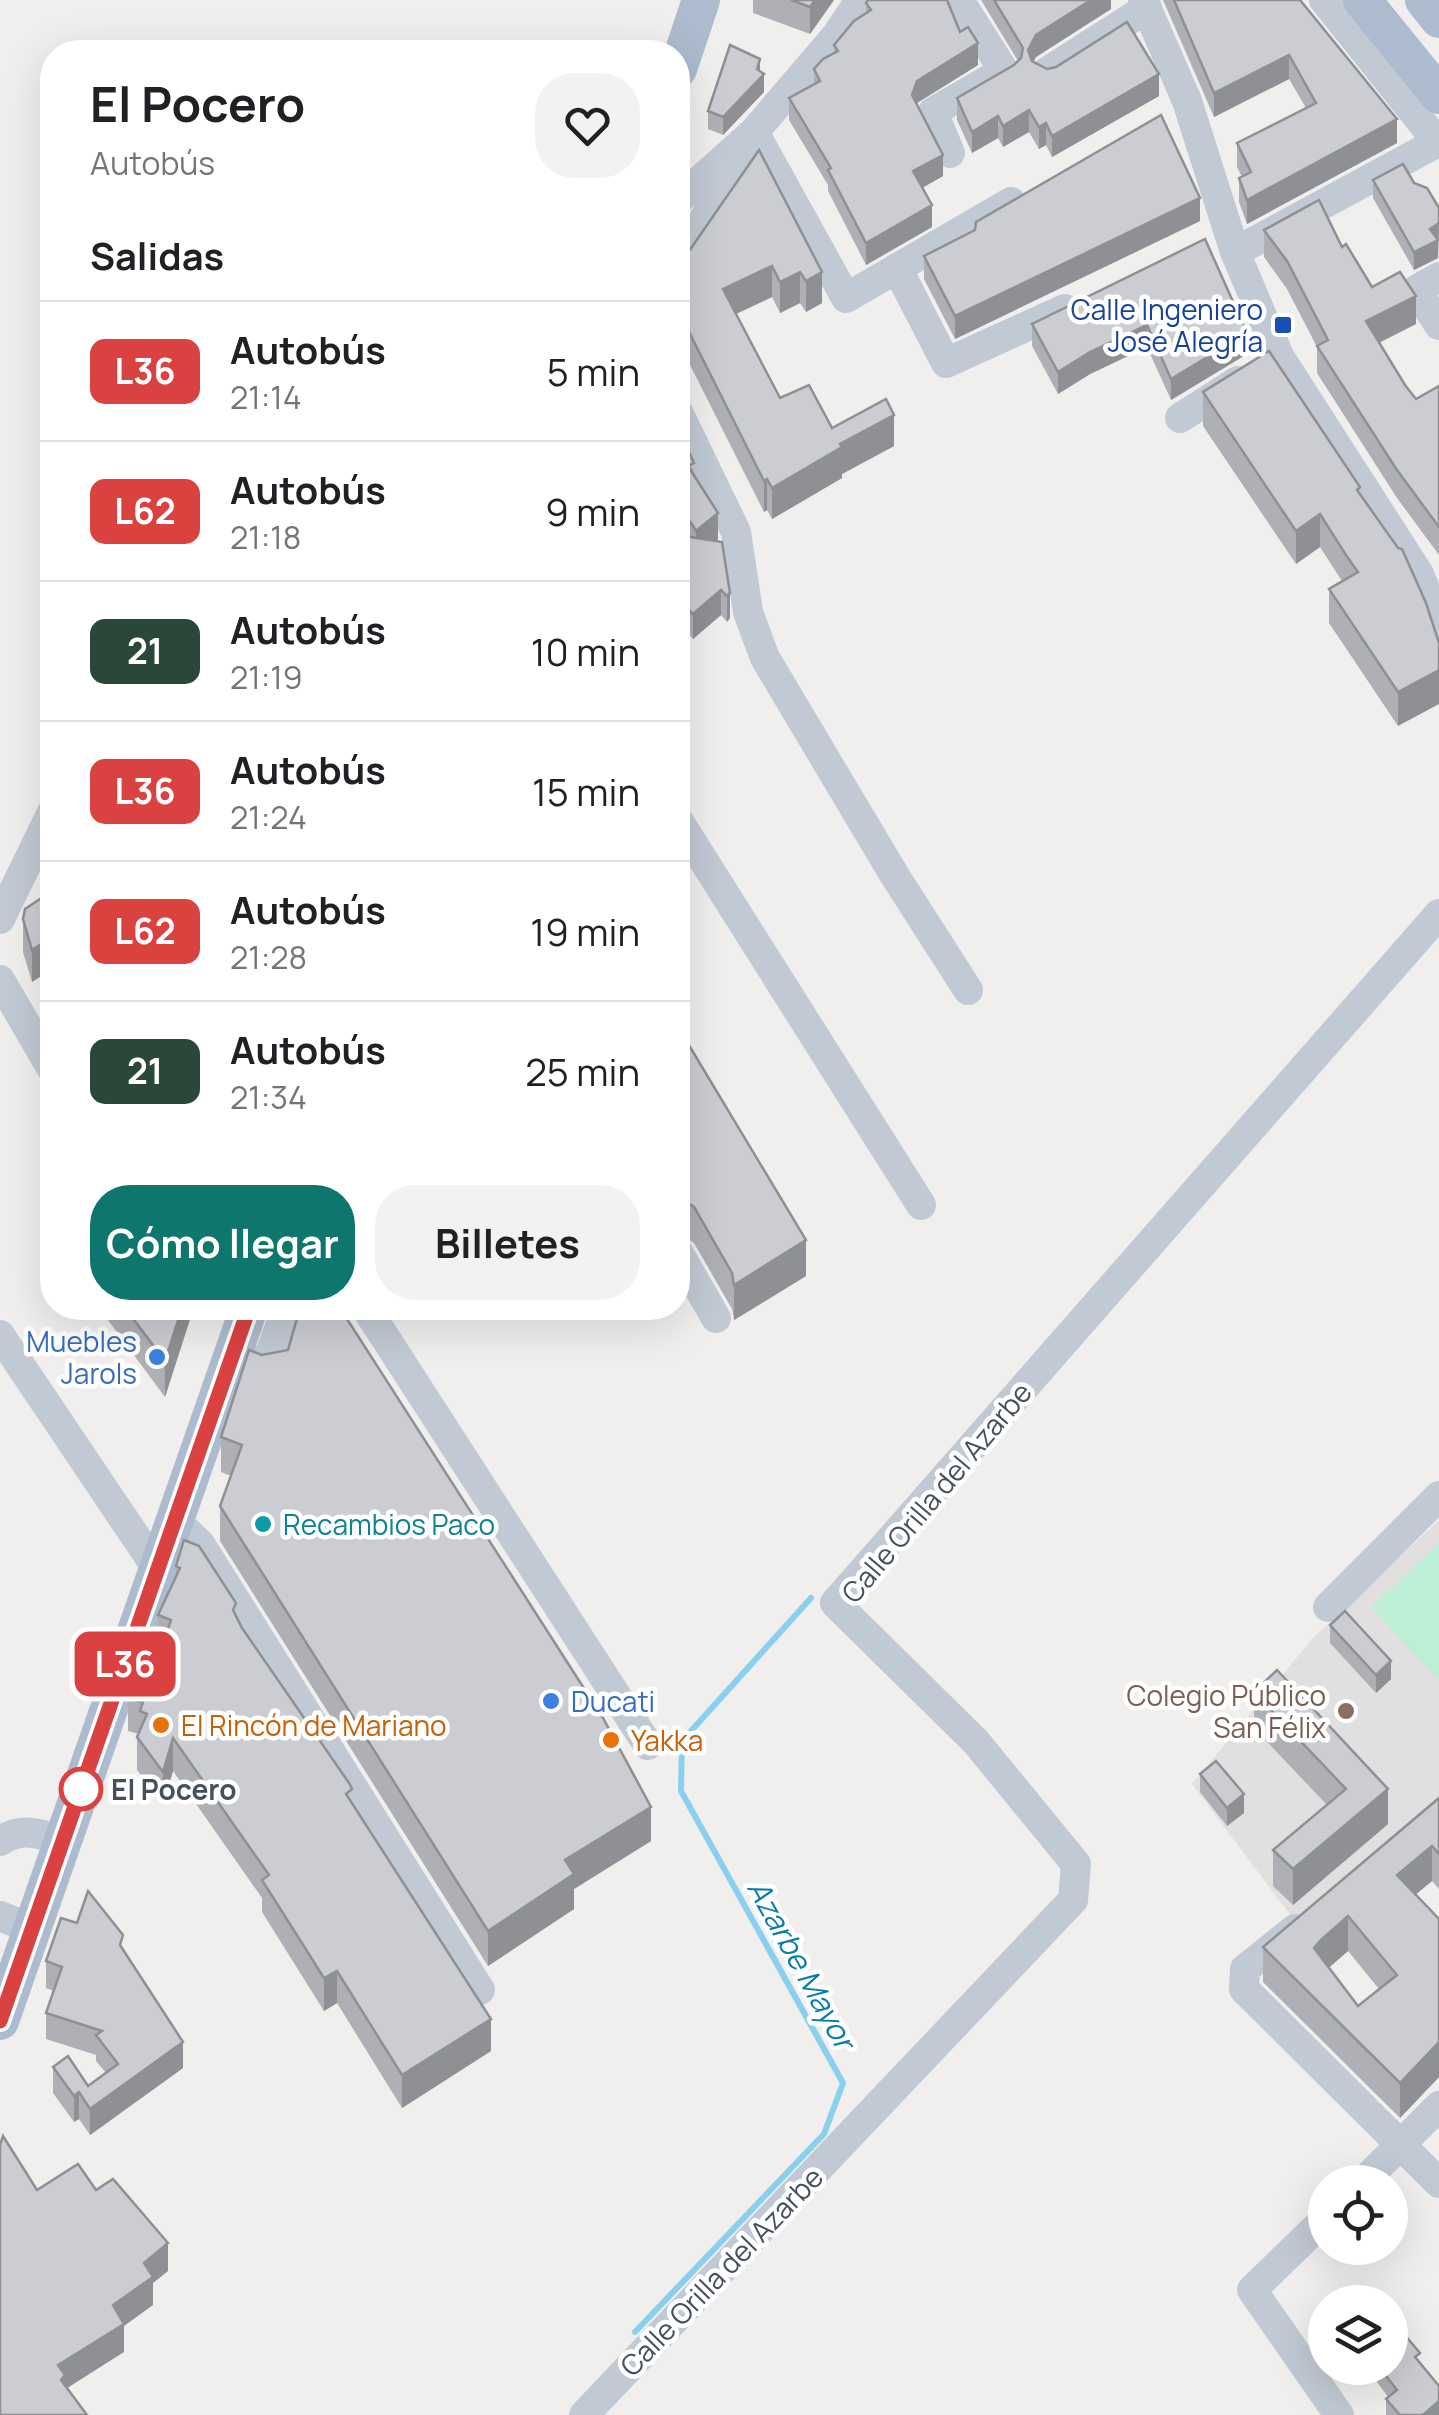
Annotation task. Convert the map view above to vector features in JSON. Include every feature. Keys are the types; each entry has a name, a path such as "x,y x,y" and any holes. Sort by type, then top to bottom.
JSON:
{"main road":[{"path":"688,40 702,0"},
{"path":"1362,0 1439,94"},
{"path":"1424,0 1439,18"},
{"path":"0,2022 16,1922 63,1841 245,1320"}],"street":[{"path":"690,189 754,132 836,36 860,0"},
{"path":"950,152 934,112 1004,71 959,0"},
{"path":"1194,245 1232,240 1439,143 1324,0"},
{"path":"1048,72 1145,4 1188,101 1232,240 1279,356 1420,574 1439,624"},
{"path":"1153,121 1188,101"},
{"path":"690,244 754,132"},
{"path":"754,132 846,298 1034,190"},
{"path":"897,268 946,363 1089,297"},
{"path":"1439,276 1416,290 1439,325"},
{"path":"1180,418 1279,356"},
{"path":"690,437 736,532 748,612 765,658 968,990"},
{"path":"0,919 40,837"},
{"path":"690,839 921,1204"},
{"name":"Calle Orilla del Azarbe","path":"584,2415 1074,1900 1076,1864 976,1742 835,1603 1439,914"},
{"path":"0,980 40,1048"},
{"path":"690,1273 716,1318"},
{"path":"229,1366 268,1358 282,1320"},
{"path":"374,1320 648,1746"},
{"path":"0,1336 158,1570"},
{"path":"1328,1607 1439,1496"},
{"path":"175,1520 200,1544 480,1990"},
{"path":"2,1835 37,1832 63,1841"},
{"path":"1312,1914 1245,1969 1244,1989 1439,2183"},
{"path":"1380,2165 1439,2106"},
{"path":"1308,2236 1252,2290 1339,2415"}],"shaded area":[{"name":"Colegio Público San Félix","path":"1439,1520 1439,1799 1294,1920 1192,1784 1313,1638"}],"green space":[{"path":"1439,1543 1439,1676 1437,1678 1371,1607"}],"building":[{"path":"791,0 815,0 810,7"},
{"path":"868,0 947,0 960,32 968,27 978,43 917,81 912,95 943,155 913,171 932,205 866,243 828,170 831,168 789,98 820,81 814,69 838,51 834,45 854,21 871,10"},
{"path":"994,0 1091,0 1036,35 1028,50 1032,61 1047,69 1127,22 1159,74 1052,136 1046,123 1039,127 1029,110 1003,126 998,116 972,132 957,98 1014,65 1023,48"},
{"path":"1174,0 1300,0 1397,119 1247,200 1239,178 1251,172 1237,143 1316,103 1289,55 1214,93"},
{"path":"730,45 760,59 757,69 764,74 723,117 708,111"},
{"path":"1161,115 1200,198 955,316 924,256 975,230 976,222"},
{"path":"759,150 822,272 806,281 800,272 780,282 772,266 723,289 780,398 809,385 832,428 886,399 894,415 772,488 767,479 764,481 690,334 690,250"},
{"path":"1403,164 1414,183 1427,188 1439,208 1439,223 1430,229 1438,240 1414,252 1373,180"},
{"path":"1319,200 1342,247 1346,244 1372,287 1400,272 1416,296 1366,321 1416,399 1439,386 1439,527 1317,346 1328,340 1287,261 1264,230"},
{"path":"1205,239 1247,333 1171,379 1147,325 1058,372 1032,324"},
{"path":"1269,351 1360,487 1357,490 1402,549 1426,603 1439,643 1439,670 1398,692 1329,589 1358,572 1320,514 1296,531 1203,392"},
{"path":"690,469 718,513 696,531 690,521"},
{"path":"690,537 722,542 730,593 727,596 721,590 693,614"},
{"path":"40,899 40,945 32,950 23,919 25,909"},
{"path":"690,1047 806,1240 734,1285 732,1273 690,1204"},
{"path":"134,1320 178,1320 165,1361"},
{"path":"297,1320 348,1320 603,1718 651,1807 565,1860 574,1874 488,1931 220,1506 242,1445 221,1437 249,1350 262,1355 288,1350"},
{"path":"184,1540 199,1546 236,1603 233,1610 242,1628 349,1783 352,1789 346,1794 491,2019 402,2075 337,1971 324,1978 262,1880 269,1875 173,1738 163,1772 137,1737 147,1714 140,1711 143,1702 128,1699 139,1667 152,1671 162,1648 171,1620 158,1615 180,1568 176,1566"},
{"path":"1345,1611 1391,1661 1376,1675 1330,1625"},
{"path":"1277,1670 1388,1789 1293,1869 1273,1850 1346,1789 1254,1692"},
{"path":"1216,1761 1244,1794 1227,1808 1200,1774"},
{"path":"1439,1798 1439,1854 1432,1846 1397,1875 1439,1919 1439,2042 1400,2083 1263,1947","holes":["1348,1916 1397,1975 1358,2006 1314,1948"]},
{"path":"88,1891 123,1935 120,1945 183,2042 90,2109 79,2092 74,2096 53,2067 68,2056 88,2086 118,2064 96,2035 102,2031 46,2013 62,1967 46,1961 61,1918 77,1923"},
{"path":"3,2136 37,2190 78,2164 96,2190 113,2179 168,2243 144,2263 153,2277 113,2305 124,2324 58,2365 65,2375 61,2380 87,2415 0,2415"},
{"path":"1408,2339 1420,2353 1415,2357 1439,2386 1439,2401 1423,2415 1400,2415 1386,2399 1397,2390 1393,2385 1408,2385"}],"waterway":[{"name":"Azarbe Mayor","path":"635,2332 824,2134 843,2083 681,1791 682,1741 811,1598"}],"bus line":[{"name":"L36","path":"0,2021 245,1320"}],"place":[{"name":"Calle Ingeniero José Alegría","path":"1283,325"},
{"name":"Muebles Jarols","path":"157,1357"},
{"name":"Recambios Paco","path":"263,1524"},
{"name":"Ducati","path":"551,1701"},
{"name":"Colegio Público San Félix","path":"1346,1711"},
{"name":"El Rincón de Mariano","path":"161,1725"},
{"name":"Yakka","path":"611,1740"},
{"name":"El Pocero","path":"81,1789"}]}
